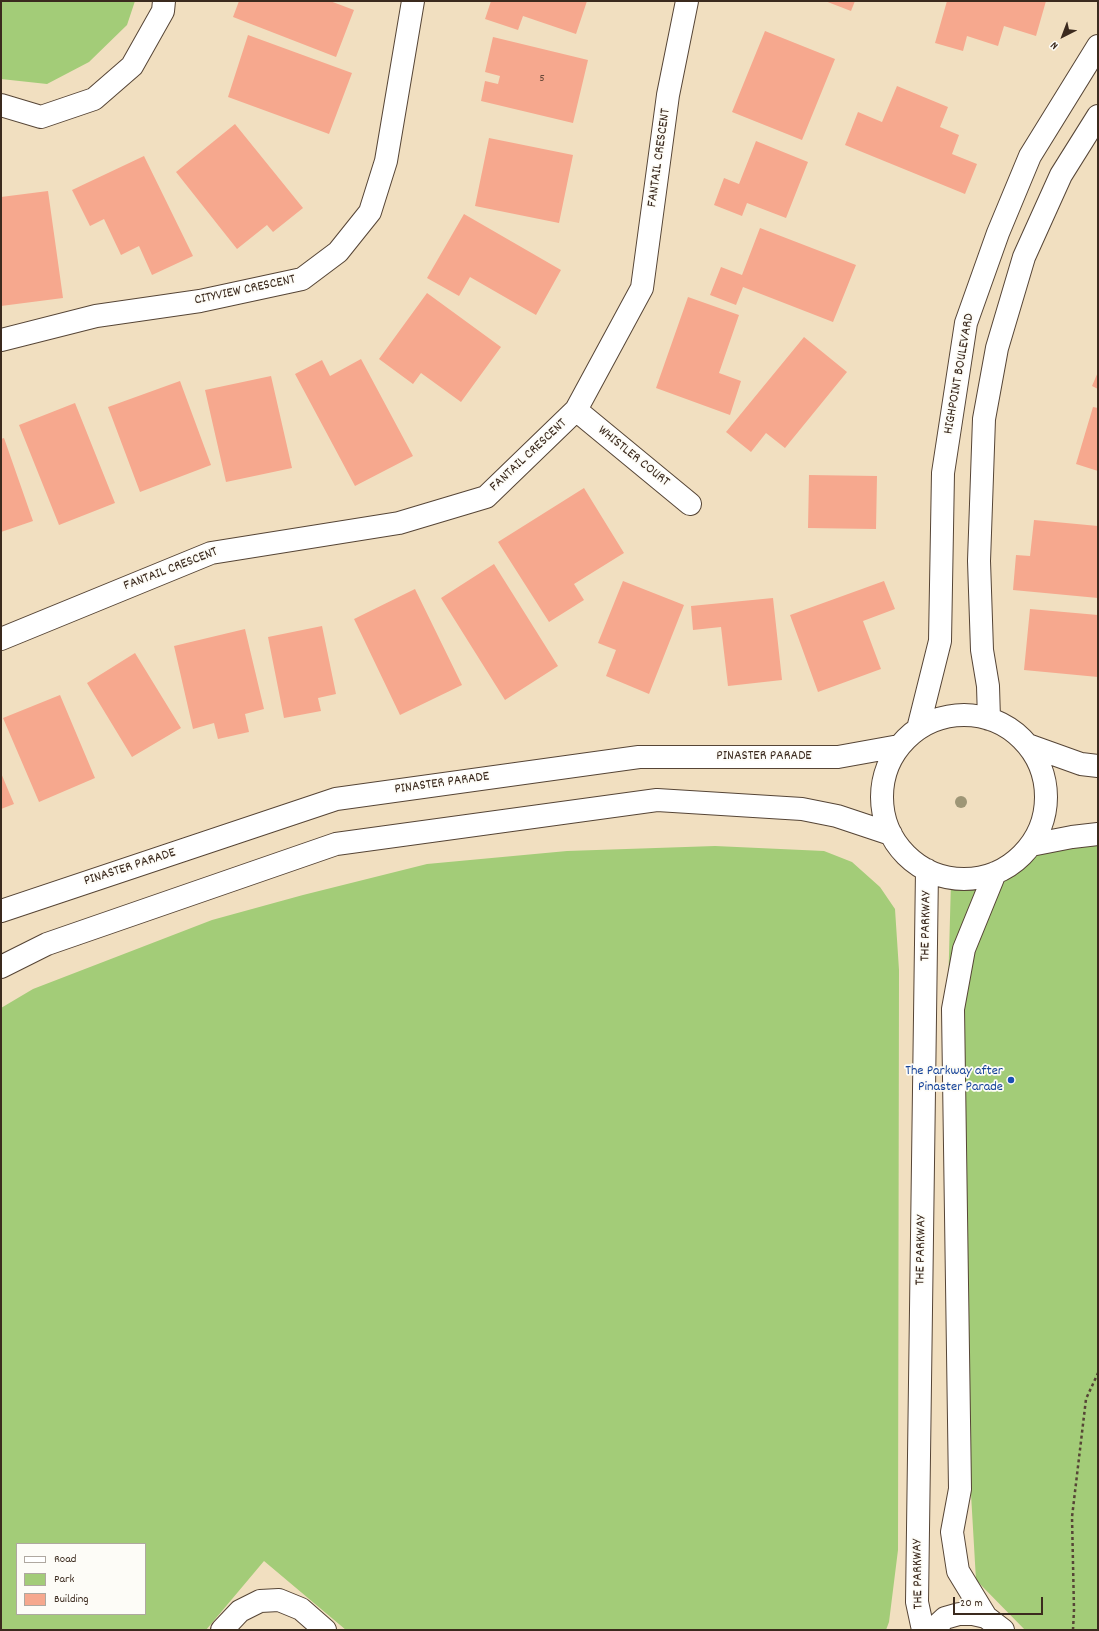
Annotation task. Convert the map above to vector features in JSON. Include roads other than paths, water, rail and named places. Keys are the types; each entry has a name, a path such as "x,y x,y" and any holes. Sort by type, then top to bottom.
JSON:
{"street":[{"path":"1,105 41,117 94,98 132,66 163,11 164,1"},
{"name":"CITYVIEW CRESCENT","path":"1,340 96,316 200,302 302,279 338,252 370,212 386,161 412,1"},
{"name":"FANTAIL CRESCENT","path":"1,639 211,553 399,523 486,496 576,410 642,288 668,95 687,1"},
{"name":"HIGHPOINT BOULEVARD","path":"918,729 940,641 943,473 966,323 998,233 1030,156 1098,46"},
{"path":"989,719 988,686 982,650 979,560 984,419 997,348 1024,257 1061,175 1098,116"},
{"name":"WHISTLER COURT","path":"576,410 690,504"},
{"path":"966,715 989,719 1010,729 1028,745 1041,768 1046,795 1043,821 1031,845 1015,862 995,873 972,879 949,878 927,870 906,855 891,834 883,812 882,788 888,766 899,746 918,729 941,718 966,715"},
{"path":"1028,745 1080,764 1098,766"},
{"name":"PINASTER PARADE","path":"1,911 336,799 639,757 838,756 899,746"},
{"path":"1,967 47,944 336,844 657,800 802,808 837,816 891,834"},
{"path":"1031,845 1072,837 1098,834"},
{"name":"THE PARKWAY","path":"922,1630 917,1602 927,870"},
{"path":"995,873 964,949 953,1009 960,1489 952,1532 958,1571 995,1624"},
{"path":"222,1630 240,1611 260,1601 279,1600 301,1609 325,1630"},
{"path":"932,1630 945,1618 959,1614 973,1614 995,1624"}],"place":[{"name":"The Parkway after Pinaster Parade","path":"1011,1080"}]}
